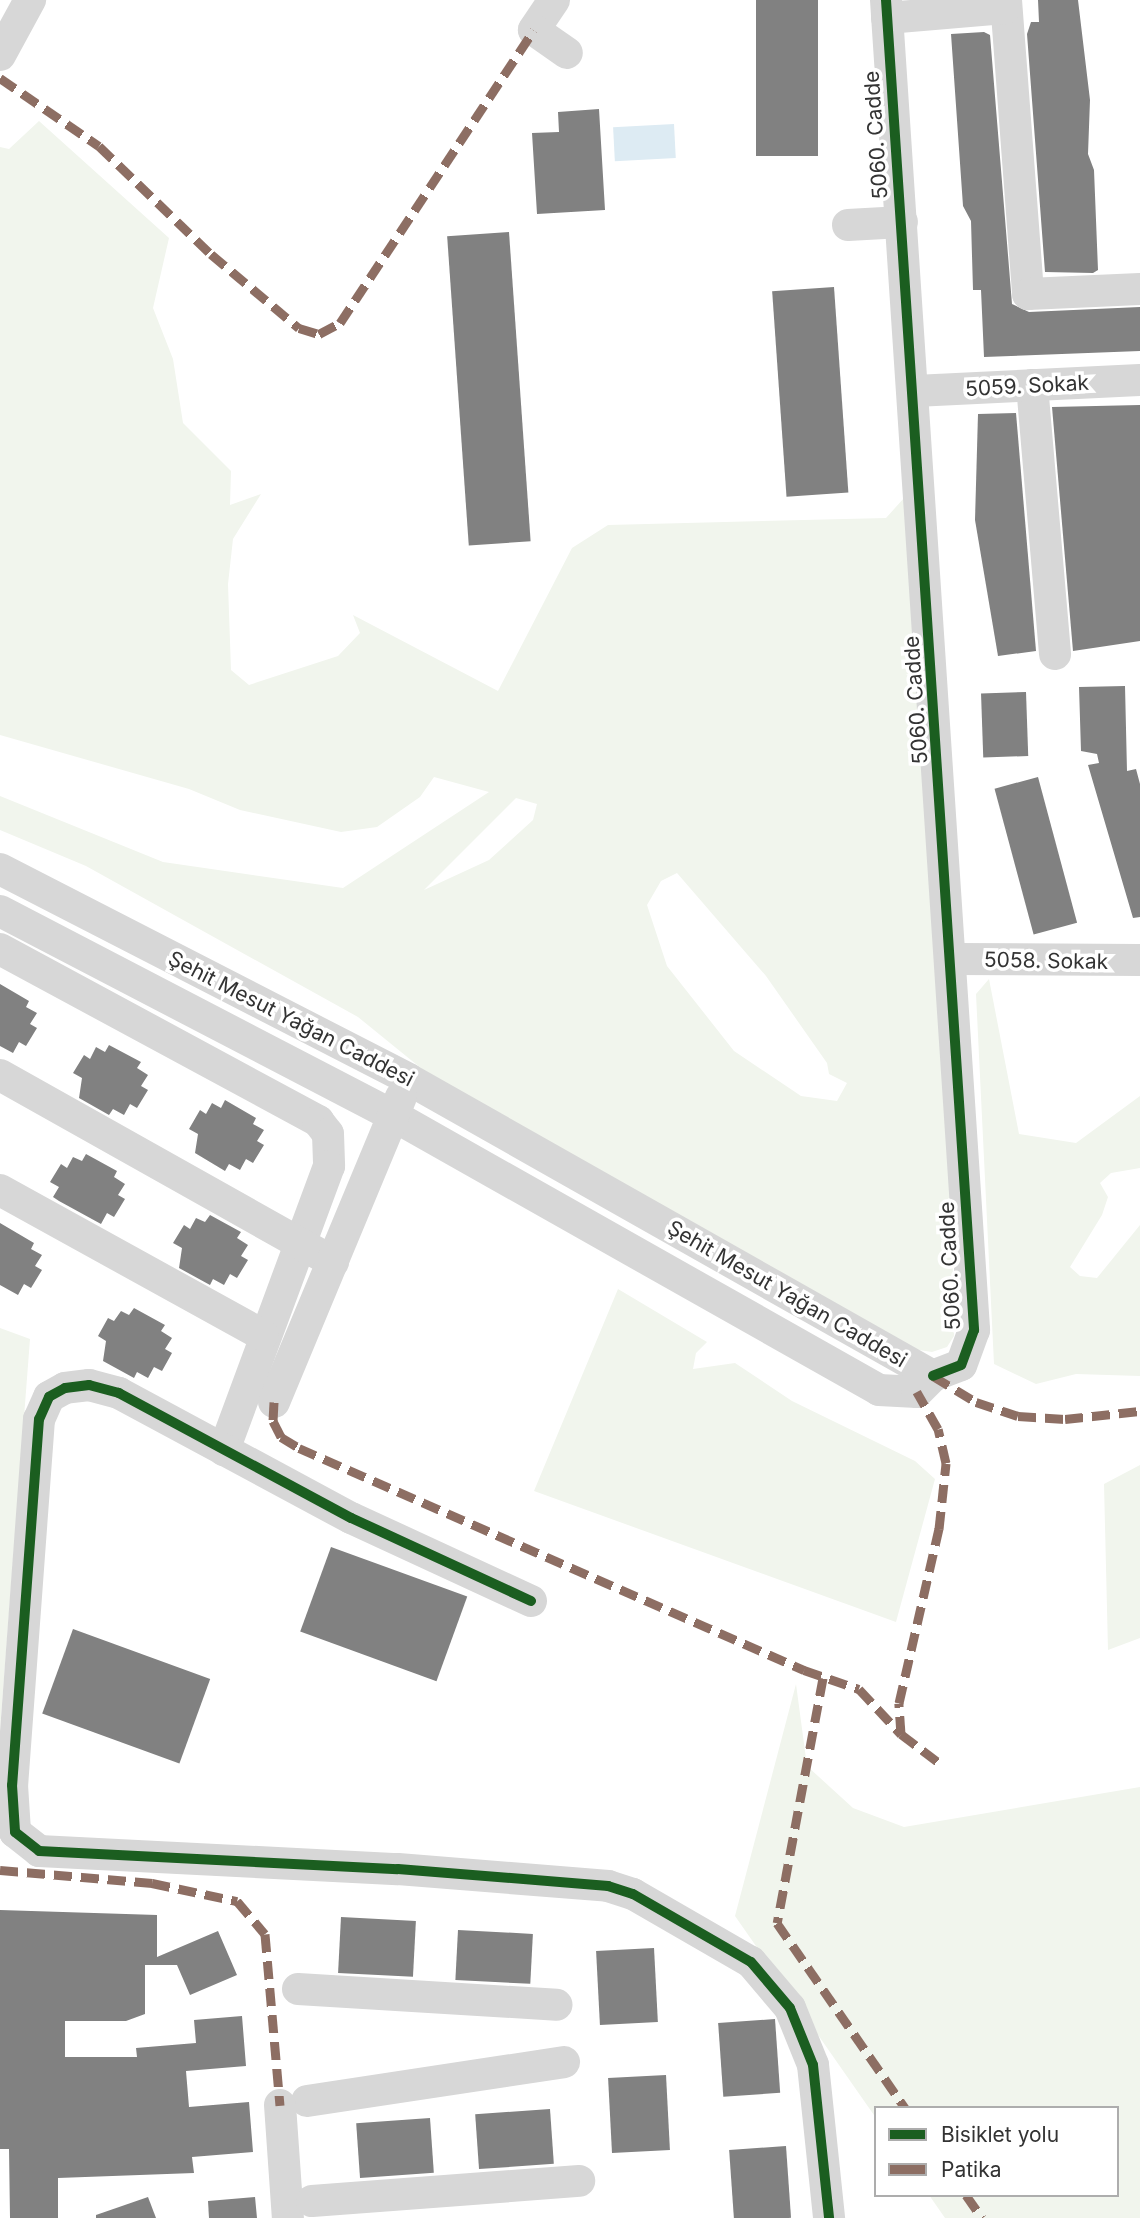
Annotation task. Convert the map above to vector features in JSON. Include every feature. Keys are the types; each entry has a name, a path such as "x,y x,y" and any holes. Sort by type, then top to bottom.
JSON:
{"street":[{"path":"0,55 30,0"},
{"path":"554,0 534,30 566,53"},
{"path":"887,9 996,3 1027,294 1140,289"},
{"name":"5060. Cadde","path":"887,9 915,391 974,1329 961,1365 933,1376"},
{"path":"848,225 902,222"},
{"name":"5059. Sokak","path":"915,391 1140,380"},
{"path":"1032,386 1055,654"},
{"name":"Şehit Mesut Yağan Caddesi","path":"0,869 408,1079 933,1376 917,1392 879,1390 394,1116 0,911"},
{"path":"0,948 324,1126 331,1160 263,1335 224,1450"},
{"name":"5058. Sokak","path":"952,959 1140,960"},
{"path":"0,1074 301,1239 333,1262"},
{"path":"274,1402 408,1079"},
{"path":"0,1190 263,1335"},
{"path":"531,1601 351,1518 103,1388 65,1388 43,1405 10,1805 15,1832 23,1844 39,1851 398,1869 608,1886 633,1894 751,1962 790,2008 813,2065 829,2218"},
{"path":"298,1989 556,2005"},
{"path":"564,2062 294,2103 300,2210 579,2181"}],"shaded area":[{"path":"39,121 169,238 153,308 173,359 183,423 231,471 230,505 261,494 233,539 228,584 231,670 249,685 338,656 360,633 353,615 498,691 572,548 608,525 886,518 904,498 952,1227 954,1336 947,1347 932,1352 906,1348 438,1082 358,1017 86,866 0,830 0,796 163,862 343,888 489,792 434,777 420,797 377,827 341,832 240,810 189,789 0,735 0,147 9,149","holes":["516,798 537,804 533,820 489,860 424,890","677,873 766,976 827,1063 829,1074 847,1083 837,1101 801,1096 734,1051 667,966 647,905 661,881"]},
{"path":"674,124 676,158 615,161 613,127"},
{"path":"989,979 1019,1134 1076,1143 1140,1096 1140,1168 1111,1173 1100,1183 1108,1197 1102,1215 1070,1267 1080,1276 1097,1278 1140,1225 1140,1376 1076,1374 1036,1384 994,1364 976,994"},
{"path":"618,1289 707,1342 696,1353 693,1369 735,1363 792,1401 915,1461 935,1479 896,1622 534,1491"},
{"path":"0,1328 30,1339 0,1730"},
{"path":"1140,1465 1140,1638 1108,1650 1104,1484"},
{"path":"796,1684 807,1766 853,1808 904,1827 1140,1787 1140,2218 945,2218 930,2197 1119,2197 1119,2106 874,2106 874,2115 735,1916"}],"building":[{"path":"756,0 818,0 818,156 756,156"},
{"path":"1038,0 1078,0 1090,100 1088,154 1094,170 1098,270 1093,273 1045,272 1027,34 1031,22 1039,22"},
{"path":"984,32 990,35 1012,304 1029,312 1140,307 1140,351 984,357 981,290 973,290 971,221 963,206 951,34"},
{"path":"599,109 605,210 537,214 532,133 559,132 558,112"},
{"path":"509,232 531,541 469,546 447,236"},
{"path":"834,287 848,492 787,497 772,291"},
{"path":"1140,405 1140,641 1073,651 1052,407"},
{"path":"1016,413 1036,651 998,656 975,520 978,414"},
{"path":"1125,686 1127,771 1136,769 1140,784 1140,917 1133,918 1088,765 1099,763 1097,754 1081,751 1079,687"},
{"path":"1026,692 1028,756 983,758 981,694"},
{"path":"1038,777 1077,923 1034,935 995,789"},
{"path":"0,984 29,1001 26,1007 37,1013 30,1024 37,1028 26,1046 19,1042 13,1053 0,1046"},
{"path":"109,1045 141,1062 137,1068 148,1075 141,1086 148,1090 137,1108 130,1104 124,1115 113,1109 109,1115 79,1098 82,1078 73,1073 84,1055 90,1059 96,1047 105,1052"},
{"path":"225,1100 256,1118 253,1124 264,1130 257,1141 264,1145 253,1163 246,1159 240,1170 229,1164 225,1171 195,1153 198,1134 189,1129 200,1110 206,1114 212,1103 221,1108"},
{"path":"86,1154 117,1171 114,1177 125,1184 118,1195 125,1199 114,1217 107,1213 101,1224 53,1197 59,1187 50,1182 61,1164 67,1168 73,1157 82,1161"},
{"path":"210,1215 241,1232 237,1238 248,1245 241,1256 248,1260 237,1278 230,1274 224,1285 213,1279 210,1285 179,1268 182,1248 173,1243 184,1225 190,1229 196,1218 205,1222"},
{"path":"0,1223 34,1243 31,1249 42,1255 35,1266 42,1270 31,1288 24,1284 18,1295 0,1285"},
{"path":"134,1308 165,1325 161,1331 172,1338 165,1349 172,1353 162,1371 154,1367 148,1378 137,1372 134,1378 103,1361 106,1341 98,1336 108,1318 114,1321 121,1311 129,1315"},
{"path":"331,1547 467,1597 436,1681 300,1632"},
{"path":"73,1629 210,1679 179,1764 42,1714"},
{"path":"0,1910 157,1915 157,1957 218,1931 237,1975 190,1995 177,1965 145,1965 145,2014 126,2021 65,2021 65,2057 137,2057 136,2048 196,2043 194,2020 242,2016 246,2066 186,2071 189,2107 249,2102 253,2152 192,2157 194,2173 58,2178 58,2218 10,2218 9,2149 0,2149"},
{"path":"341,1917 416,1921 413,1977 338,1973"},
{"path":"458,1930 533,1934 530,1984 455,1980"},
{"path":"654,1948 658,2022 600,2025 596,1951"},
{"path":"775,2019 780,2093 723,2097 718,2023"},
{"path":"666,2075 670,2150 612,2153 608,2078"},
{"path":"550,2109 554,2164 479,2169 475,2114"},
{"path":"430,2118 434,2173 360,2178 356,2123"},
{"path":"786,2146 791,2218 734,2218 729,2150"},
{"path":"148,2197 156,2218 96,2218 96,2215"},
{"path":"255,2197 257,2218 209,2218 208,2201"}],"marked path":[{"path":"0,78 99,146 211,254 299,328 319,334 340,323 534,30"},
{"path":"933,1376 976,1402 1018,1416 1065,1419 1140,1411"},
{"path":"901,1734 899,1703 939,1529 946,1463 938,1429 917,1392"},
{"path":"274,1402 273,1421 281,1437 299,1448 804,1670 859,1689 901,1734 942,1765"},
{"path":"823,1678 777,1923 904,2106"},
{"path":"0,1870 152,1883 237,1901 265,1934 280,2105"},
{"path":"967,2197 982,2218"}],"cycle path":[{"path":"886,0 974,1330 961,1365 933,1376"},
{"path":"531,1601 351,1518 119,1393 89,1385 65,1388 49,1397 39,1419 12,1785 15,1832 39,1851 398,1869 608,1886 633,1894 751,1962 790,2008 813,2065 829,2218"}]}
